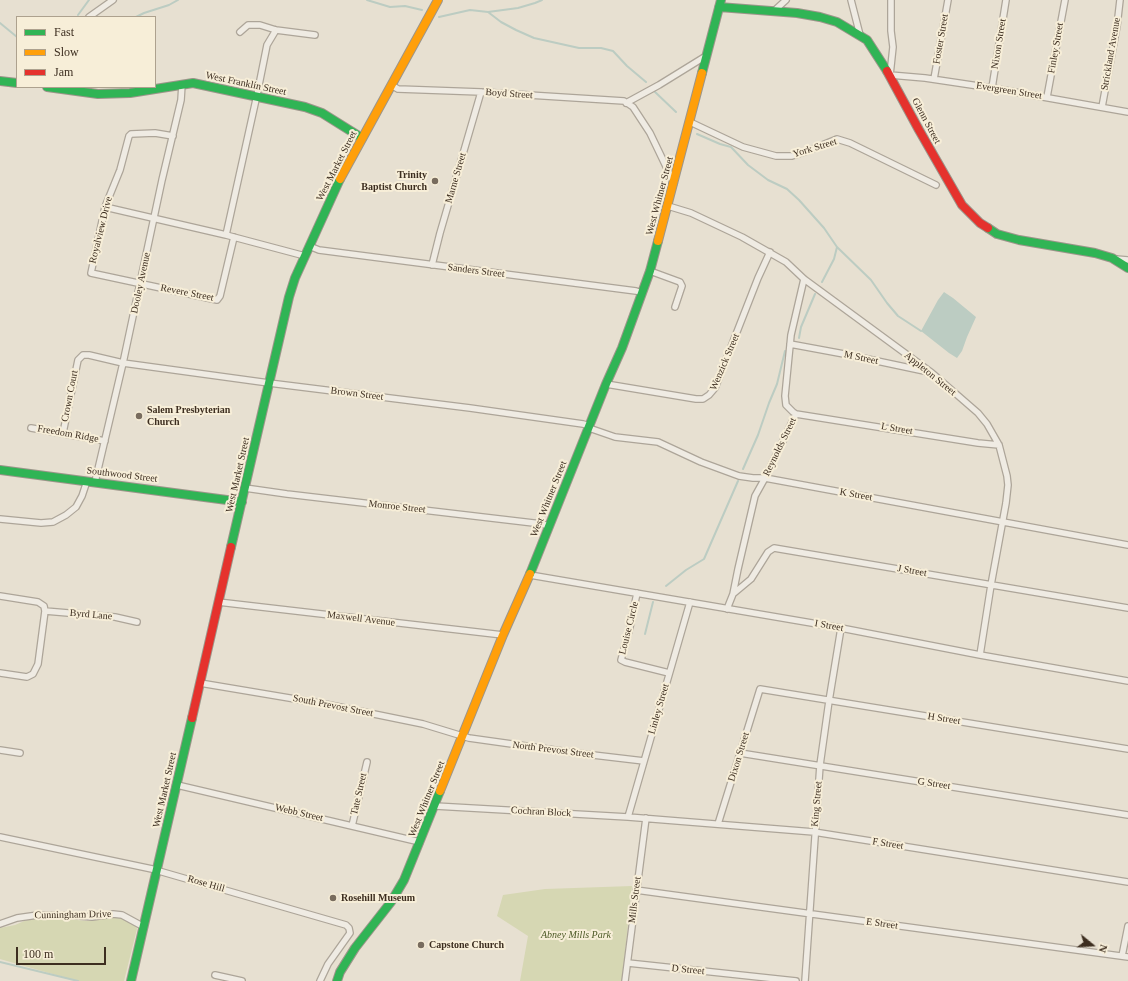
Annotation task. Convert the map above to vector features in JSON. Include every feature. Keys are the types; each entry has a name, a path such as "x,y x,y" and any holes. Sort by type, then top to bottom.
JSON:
{"street":[{"path":"90,16 113,0"},
{"name":"West Market Street","path":"131,981 289,297 295,278 344,171 438,0"},
{"path":"774,11 786,0"},
{"path":"851,0 860,35"},
{"path":"890,75 893,47 891,31 891,0"},
{"name":"Foster Street","path":"934,79 948,0"},
{"name":"Nixon Street","path":"992,88 1006,0"},
{"name":"Finley Street","path":"1047,97 1064,0"},
{"name":"Strickland Avenue","path":"1102,107 1117,26 1120,0"},
{"name":"Glenn Street","path":"720,4 820,17 837,22 860,35 867,40 890,75 919,130 962,205 980,223 997,234 1019,240 1128,260"},
{"name":"West Whitner Street","path":"337,981 340,972 354,948 391,902 404,880 622,348 650,271 720,4"},
{"path":"240,32 248,25 260,25 276,30 315,35"},
{"path":"226,235 267,45 276,30"},
{"path":"626,103 706,56"},
{"name":"Evergreen Street","path":"890,75 934,79 992,88 1128,112"},
{"path":"0,81 16,83"},
{"name":"West Franklin Street","path":"54,88 98,94 130,93 193,83 305,107 322,113 362,138"},
{"name":"Dooley Avenue","path":"0,518 41,523 53,522 66,515 76,507 91,481 105,441 123,363 181,100 182,84"},
{"name":"Boyd Street","path":"391,86 398,89 480,92 624,101 626,103"},
{"name":"Marne Street","path":"432,265 480,92"},
{"path":"626,103 633,107 650,133 674,184"},
{"name":"York Street","path":"690,122 743,147 776,156 792,156 837,139 850,143 936,185"},
{"name":"Royalview Drive","path":"140,284 91,273 105,207 120,170 129,136 131,134 155,133 173,136"},
{"name":"Appleton Street","path":"668,206 692,214 742,237 786,262 804,278 932,373 982,418 989,427 999,445 1008,485 980,655"},
{"path":"105,207 226,235 305,256"},
{"name":"Revere Street","path":"140,284 217,300 220,296 234,237"},
{"name":"Sanders Street","path":"309,246 319,250 642,293"},
{"name":"Wenzick Street","path":"606,384 696,400 704,399 709,395 716,388 758,278 770,252"},
{"name":"Glenn Street","path":"1112,258 1124,264 1128,268"},
{"path":"650,271 680,282 682,286 675,307"},
{"name":"Reynolds Street","path":"733,594 755,496 766,478 796,414 786,405 784,396 791,335 804,278"},
{"name":"M Street","path":"790,344 932,373"},
{"name":"Crown Court","path":"63,433 78,360 82,355 89,355 123,363"},
{"name":"Brown Street","path":"123,363 470,408 583,424 590,427"},
{"name":"L Street","path":"796,414 999,445"},
{"name":"K Street","path":"590,427 615,437 658,442 701,462 740,476 766,478 1128,545"},
{"name":"Freedom Ridge","path":"30,428 105,441"},
{"name":"Southwood Street","path":"0,470 242,502"},
{"name":"Monroe Street","path":"245,488 549,526"},
{"name":"J Street","path":"727,609 733,594 751,579 768,552 774,548 1128,608"},
{"name":"I Street","path":"530,575 842,628 980,655 1128,681"},
{"name":"Louise Circle","path":"637,593 621,660 670,673"},
{"path":"0,596 38,602 44,606 45,611 38,664 33,674 27,677 0,673"},
{"name":"Maxwell Avenue","path":"218,602 504,635"},
{"name":"Linley Street","path":"628,817 690,602"},
{"name":"Byrd Lane","path":"45,611 115,617 137,622"},
{"name":"King Street","path":"805,981 814,832 820,765 829,701 842,628"},
{"name":"South Prevost Street","path":"200,683 325,704 424,724 463,736"},
{"name":"H Street","path":"760,689 1128,749"},
{"name":"Dixon Street","path":"718,824 760,689"},
{"name":"North Prevost Street","path":"463,736 507,744 644,761"},
{"path":"0,750 20,753"},
{"name":"G Street","path":"740,753 1128,815"},
{"name":"Tate Street","path":"352,826 366,762"},
{"name":"Webb Street","path":"177,785 420,842"},
{"name":"Cochran Block","path":"435,806 646,818"},
{"name":"F Street","path":"646,818 814,832 1128,882"},
{"name":"Mills Street","path":"625,981 646,818"},
{"name":"Rose Hill","path":"0,837 157,870 346,925 349,928 350,933 328,964 320,981"},
{"name":"E Street","path":"636,890 1125,956"},
{"name":"Cunningham Drive","path":"0,924 17,918 38,915 92,916 113,914 122,915 144,927"},
{"path":"1125,956 1128,926"},
{"name":"D Street","path":"628,963 796,981"},
{"path":"215,975 242,981"}],"green space":[{"name":"Abney Mills Park","path":"632,886 622,981 520,981 528,936 497,916 503,895 545,889"},
{"path":"105,917 118,917 136,925 137,929 124,981 77,981 0,959 0,928 15,925 29,919 57,918 87,921"}],"shaded area":[{"path":"944,292 976,317 962,351 957,358 921,331"}],"waterway":[{"path":"78,15 89,0"},
{"path":"138,16 169,5 178,0"},
{"path":"367,0 390,7 405,6 422,10"},
{"path":"439,17 470,10 488,12 518,8 542,0"},
{"path":"488,12 501,22 534,38 579,48 601,48 613,51 627,66 646,82"},
{"path":"0,23 16,36"},
{"path":"654,91 676,112"},
{"path":"697,134 731,147 748,165 768,180 787,189 824,228 837,247 871,280 898,316 921,331"},
{"path":"822,282 834,259 837,247"},
{"path":"799,338 801,327 815,294"},
{"path":"743,469 758,435 777,384 785,351"},
{"path":"666,586 686,570 704,559 738,481"},
{"path":"645,634 653,602"},
{"path":"0,962 78,981"}],"traffic: fast":[{"path":"702,73 721,0"},
{"path":"719,7 797,13 837,22 867,40 887,71"},
{"path":"0,81 16,83"},
{"path":"54,88 98,94 130,93 193,83 305,107 322,113 362,138"},
{"path":"231,547 289,297 295,278 340,179"},
{"path":"988,228 997,234 1019,240 1095,253 1112,258 1128,268"},
{"path":"530,574 606,384 622,348 650,271 658,241"},
{"path":"0,470 242,502"},
{"path":"131,981 192,718"},
{"path":"337,981 340,972 355,948 391,902 404,880 440,791"}],"traffic: slow":[{"path":"340,179 438,0"},
{"path":"658,241 702,73"},
{"path":"440,791 503,635 530,574"}],"traffic: jam":[{"path":"887,71 962,205 980,223 988,228"},
{"path":"192,718 231,547"}],"place":[{"name":"Trinity Baptist Church","path":"435,181"},
{"name":"Salem Presbyterian Church","path":"139,416"},
{"name":"Rosehill Museum","path":"333,898"},
{"name":"Capstone Church","path":"421,945"}]}
